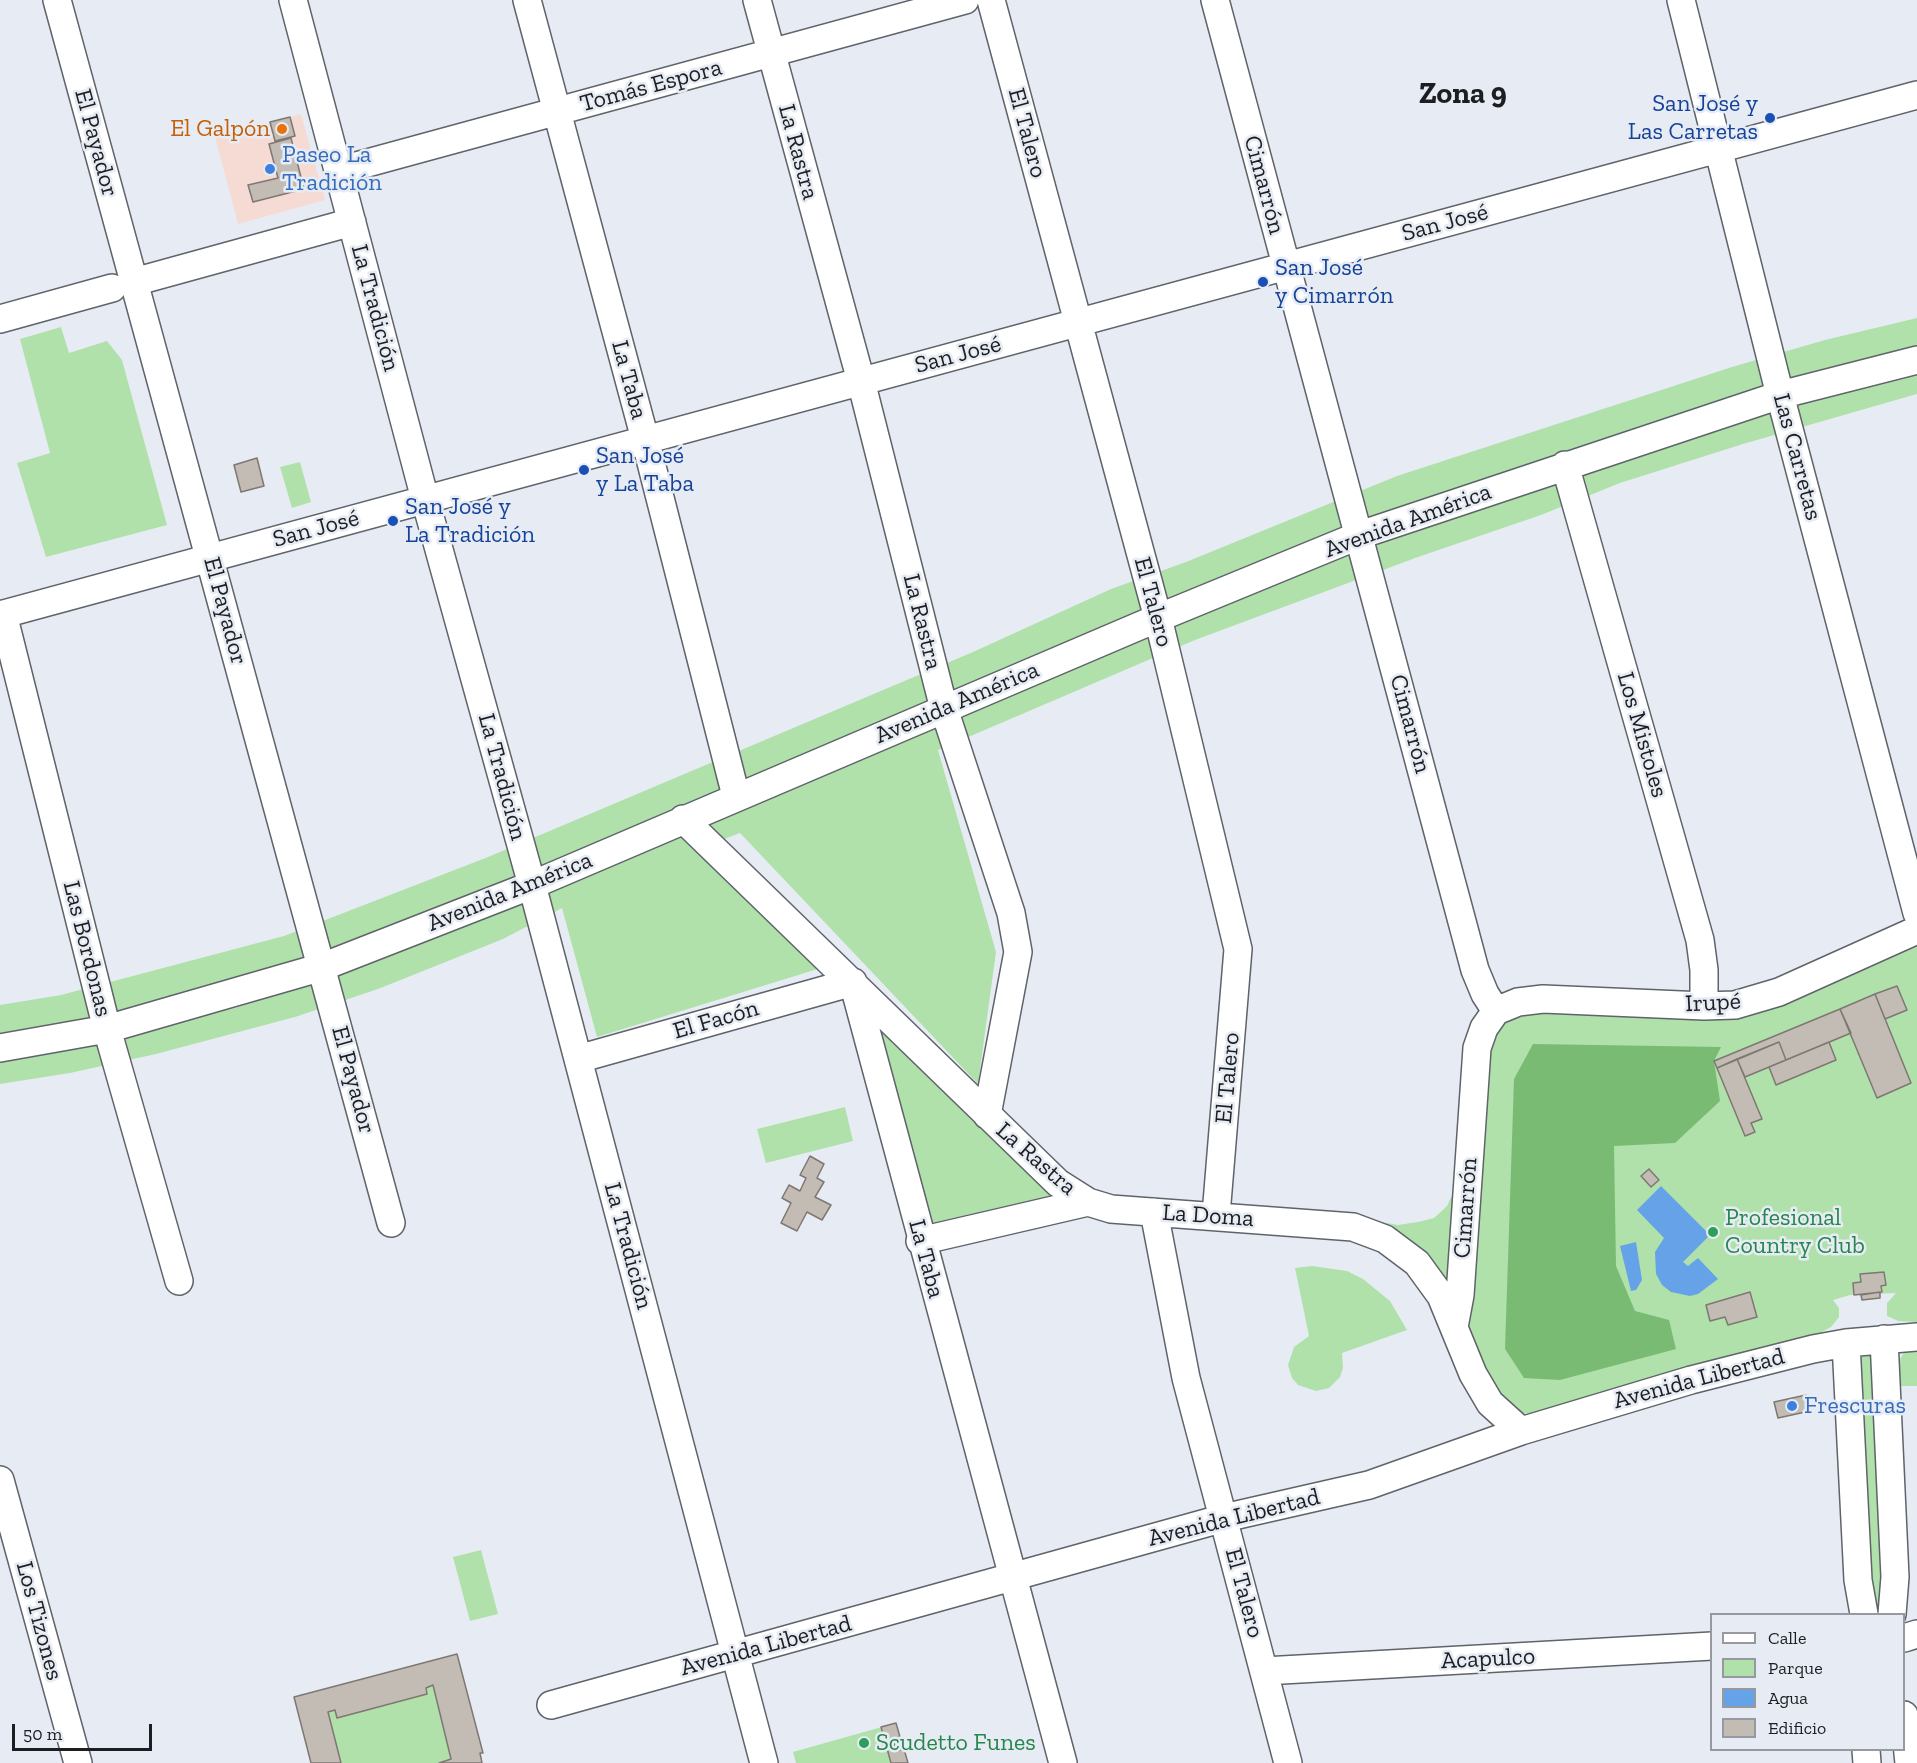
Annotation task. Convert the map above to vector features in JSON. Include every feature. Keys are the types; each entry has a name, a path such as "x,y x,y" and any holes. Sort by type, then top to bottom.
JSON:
{"street":[{"name":"El Payador","path":"57,0 123,285 211,558 392,1223"},
{"name":"La Tradición","path":"293,0 425,499 532,885 764,1763"},
{"name":"La Taba","path":"527,0 645,440 736,796"},
{"name":"La Rastra","path":"757,0 861,381 944,709 1011,913 1018,952 987,1115 1058,1183 1088,1202"},
{"name":"Tomás Espora","path":"338,171 965,0"},
{"name":"El Talero","path":"991,0 1158,618 1238,949 1216,1215"},
{"name":"Cimarrón","path":"1215,0 1475,970 1485,994 1496,1011 1484,1028 1477,1048 1460,1294 1454,1327"},
{"name":"Las Carretas","path":"1681,0 1720,148 1780,395 1917,913"},
{"name":"San José","path":"1,615 1917,95"},
{"path":"0,319 352,222"},
{"name":"Avenida América","path":"0,1048 106,1029 322,967 532,885 736,796 1360,535 1780,395 1917,360"},
{"name":"Los Mistoles","path":"1565,465 1700,940 1704,970 1704,1006"},
{"name":"Las Bordonas","path":"1,615 106,1029 179,1281"},
{"path":"683,819 853,982 987,1115"},
{"name":"Irupé","path":"1496,1011 1518,1002 1543,999 1704,1006 1735,1005 1779,992 1917,930"},
{"name":"La Taba","path":"853,982 920,1241 1062,1763"},
{"name":"El Facón","path":"578,1059 853,982"},
{"name":"La Doma","path":"920,1241 1088,1202 1112,1209 1353,1227 1385,1239 1417,1263 1441,1296 1454,1327"},
{"name":"El Talero","path":"1154,1212 1186,1378 1288,1763"},
{"path":"1454,1327 1473,1374 1490,1403 1521,1431"},
{"name":"Avenida Libertad","path":"551,1705 1224,1518 1369,1485 1521,1431 1691,1380 1846,1343 1917,1337"},
{"path":"1884,1339 1894,1577 1892,1613"},
{"path":"1846,1343 1858,1580 1864,1613"},
{"name":"Los Tizones","path":"0,1480 78,1763"},
{"name":"Acapulco","path":"1264,1671 1710,1646"},
{"path":"1905,1725 1909,1763"}],"shaded area":[{"name":"Paseo La Tradición","path":"301,114 325,200 238,224 215,137"}],"green space":[{"path":"1917,318 1917,351 1792,381 547,864 346,947 122,1012 0,1037 0,1005 61,995 284,936 488,857 973,652 1111,589 1186,562 1397,476 1732,367 1825,340"},
{"path":"61,327 69,353 107,341 122,360 167,525 46,557 17,463 50,453 20,339"},
{"path":"1917,370 1917,394 1743,444 1620,483 1541,515 1418,557 1195,640 938,750 996,952 978,1084 740,833 698,849 821,968 597,1037 562,908 503,939 378,989 295,1017 156,1054 70,1073 0,1084 0,1057 68,1048 235,1008 345,973 1263,583 1745,416"},
{"path":"300,462 311,502 292,508 280,467"},
{"name":"Profesional Country Club","path":"1917,939 1917,1322 1898,1321 1887,1316 1887,1303 1896,1293 1850,1295 1833,1300 1839,1308 1839,1317 1831,1327 1813,1337 1535,1414 1518,1413 1486,1387 1466,1337 1485,1055 1502,1019 1523,1008 1714,1015"},
{"path":"876,1018 1054,1195 927,1224"},
{"path":"1533,1044 1721,1047 1714,1061 1720,1101 1675,1143 1614,1146 1616,1266 1635,1311 1669,1320 1676,1349 1560,1380 1524,1378 1505,1349 1514,1079"},
{"path":"845,1107 853,1141 766,1163 757,1129"},
{"path":"1453,1193 1453,1299 1354,1217 1398,1225 1418,1222 1434,1218 1447,1206"},
{"path":"1312,1266 1347,1271 1363,1279 1390,1301 1407,1330 1342,1353 1343,1368 1340,1377 1329,1388 1316,1391 1298,1385 1292,1378 1288,1365 1294,1347 1309,1336 1295,1268"},
{"path":"1884,1339 1892,1613 1864,1613 1846,1343"},
{"path":"1917,1350 1917,1386 1898,1386 1897,1365 1904,1352"},
{"path":"481,1550 498,1614 470,1621 453,1557"},
{"path":"433,1685 451,1759 439,1763 341,1763 328,1712 335,1710 337,1718 427,1694 426,1688"},
{"name":"Scudetto Funes","path":"896,1723 908,1763 796,1763 793,1752"}],"water":[{"path":"1661,1186 1710,1235 1683,1262 1688,1266 1698,1258 1718,1279 1698,1294 1690,1296 1671,1292 1662,1285 1656,1274 1655,1252 1664,1238 1637,1210"},
{"path":"1636,1242 1642,1280 1636,1290 1631,1291 1620,1246"}],"building":[{"name":"El Galpón","path":"290,117 295,136 275,141 270,122"},
{"path":"291,138 304,189 253,202 248,185 278,178 269,144"},
{"path":"257,458 264,486 241,492 234,465"},
{"path":"1897,986 1907,1010 1885,1019 1875,994"},
{"path":"1875,994 1911,1083 1877,1098 1840,1009"},
{"path":"1840,1009 1851,1033 1786,1060 1779,1042 1717,1068 1714,1061"},
{"path":"1779,1042 1786,1060 1745,1077 1737,1059"},
{"path":"1829,1042 1836,1060 1776,1085 1769,1067"},
{"path":"1737,1059 1762,1119 1751,1123 1755,1132 1745,1136 1717,1068"},
{"path":"810,1156 824,1164 817,1178 824,1182 815,1197 831,1205 822,1220 807,1212 797,1231 781,1223 791,1203 782,1198 789,1185 800,1191 806,1178 800,1175"},
{"path":"1649,1169 1659,1180 1651,1187 1641,1176"},
{"path":"1884,1272 1886,1285 1881,1286 1882,1292 1854,1295 1853,1283 1861,1282 1860,1274"},
{"path":"1750,1292 1757,1317 1728,1325 1725,1317 1710,1321 1706,1305"},
{"path":"1880,1292 1880,1298 1862,1300 1861,1295"},
{"name":"Frescuras","path":"1806,1395 1810,1411 1778,1418 1774,1402"},
{"path":"457,1654 483,1753 480,1753 482,1763 439,1763 451,1759 433,1685 426,1688 427,1694 337,1718 335,1710 328,1712 341,1763 311,1763 294,1697"},
{"path":"896,1723 900,1737 893,1739 896,1751 904,1749 908,1763 891,1763 881,1727"}],"place":[{"name":"San José y Las Carretas","path":"1770,118"},
{"name":"El Galpón","path":"282,129"},
{"name":"Paseo La Tradición","path":"270,169"},
{"name":"San José y Cimarrón","path":"1263,282"},
{"name":"San José y La Taba","path":"584,470"},
{"name":"San José y La Tradición","path":"393,521"},
{"name":"Profesional Country Club","path":"1713,1232"},
{"name":"Frescuras","path":"1792,1406"},
{"name":"Scudetto Funes","path":"864,1743"}],"district":[{"name":"Zona 9","path":"1463,94"}]}
